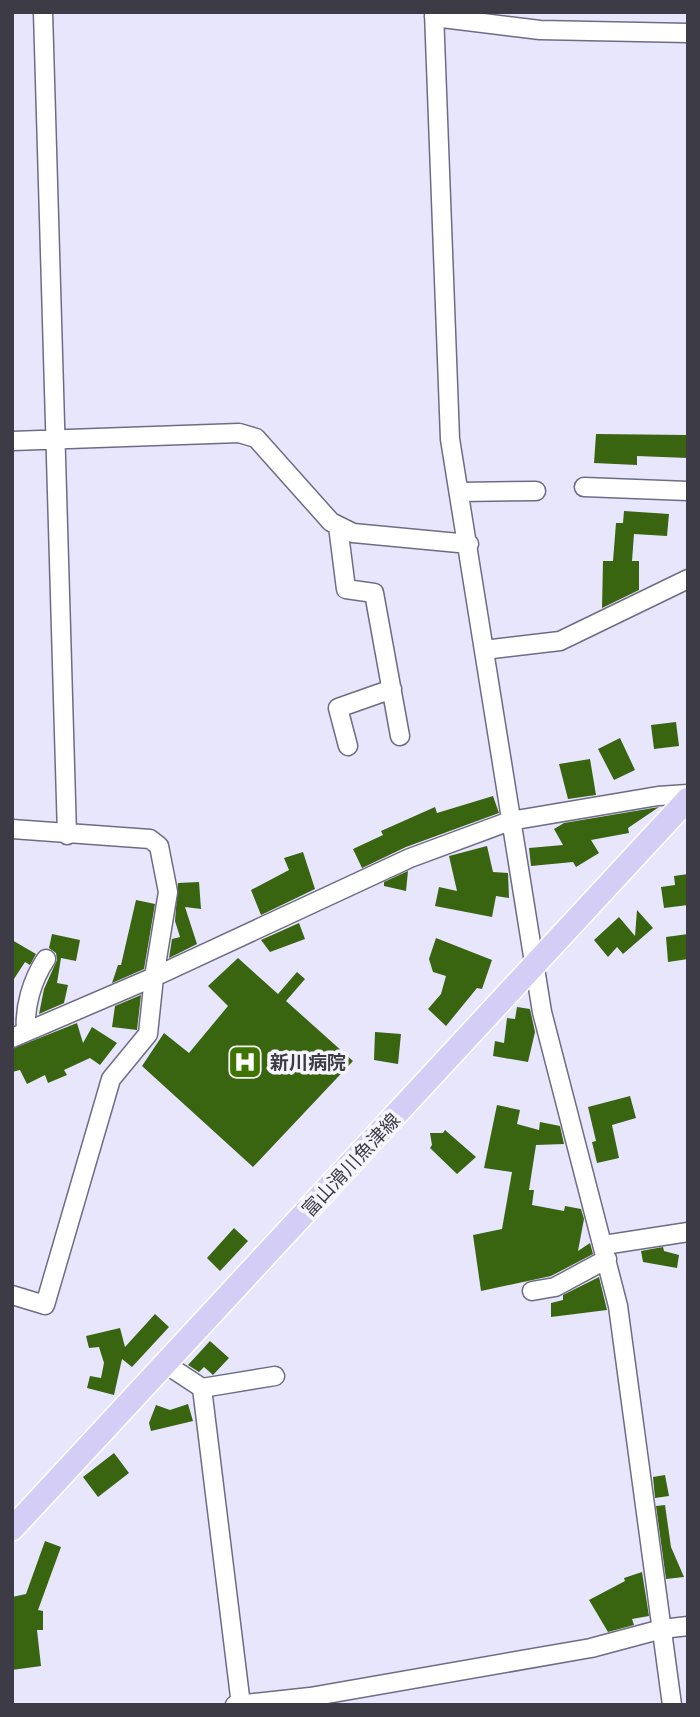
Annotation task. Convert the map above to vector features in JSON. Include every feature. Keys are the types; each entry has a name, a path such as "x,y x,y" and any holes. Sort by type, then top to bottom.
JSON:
{"main road":[{"name":"富山滑川魚津線","path":"12,1529 386,1128 535,961 688,797"}],"street":[{"path":"43,12 68,835"},
{"path":"672,1705 633,1399 605,1252 542,1012 510,821 469,544 450,439 434,15 540,30 688,33"},
{"path":"12,441 239,433 256,438 331,522 338,526 353,533 469,544"},
{"path":"584,487 688,491"},
{"path":"459,492 536,491"},
{"path":"338,526 346,589 374,593 400,736"},
{"path":"484,650 559,641 688,579"},
{"path":"348,746 338,708 392,689"},
{"path":"19,1035 154,977 410,858 510,821 658,796 688,797"},
{"path":"12,829 150,839 159,846 169,892 154,977 148,1034 111,1079 45,1305 12,1295"},
{"path":"19,1035 35,974 46,959"},
{"path":"532,1291 555,1287 605,1252 688,1232"},
{"path":"164,1363 202,1388 275,1376"},
{"path":"202,1388 239,1704 310,1697 591,1648 662,1629 688,1626"}],"building":[{"path":"596,434 688,435 688,458 637,456 637,465 594,463"},
{"path":"624,511 669,514 667,536 634,534 632,561 639,561 639,590 602,608 603,561 613,561 616,523 623,523"},
{"path":"676,722 679,746 654,749 651,725"},
{"path":"620,738 635,770 614,780 598,749"},
{"path":"590,759 596,795 568,799 559,764"},
{"path":"493,796 499,813 406,847 362,868 353,849 383,835 381,831 435,807 437,813"},
{"path":"659,807 628,828 629,833 591,840 599,853 576,867 573,862 531,866 529,848 563,845 554,829 564,823"},
{"path":"487,846 493,872 508,873 509,898 496,896 492,917 435,906 439,887 457,891 449,856"},
{"path":"303,852 315,889 261,915 251,890 289,870 284,858"},
{"path":"408,871 406,891 384,886 384,882"},
{"path":"688,874 688,905 664,908 661,887 675,885 674,876"},
{"path":"199,882 201,909 185,907 197,944 169,958 172,939 180,937 175,921 178,883"},
{"path":"136,900 155,904 144,969 112,983 118,965 121,965"},
{"path":"637,910 653,928 623,954 617,947 608,957 594,940 619,917 635,936"},
{"path":"299,923 305,939 270,952 261,940"},
{"path":"52,934 80,940 76,961 61,958 57,983 68,985 64,1003 39,1014 44,989 57,960 56,953 49,948"},
{"path":"688,934 688,959 668,962 666,937"},
{"path":"436,938 492,960 482,989 477,988 446,1026 428,1009 441,994 446,976 433,972 429,959"},
{"path":"12,940 36,954 30,965 25,962 12,982"},
{"path":"238,958 278,994 297,972 305,979 286,1001 353,1061 253,1167 142,1066 164,1033 189,1053 228,1006 208,986"},
{"path":"141,995 137,1030 112,1027 115,1006"},
{"path":"517,1007 530,1009 535,1032 528,1062 493,1056 495,1041 504,1043 507,1018 515,1019"},
{"path":"77,1023 83,1043 92,1027 117,1043 100,1065 90,1058 64,1070 67,1075 48,1083 45,1075 27,1084 20,1070 12,1072 12,1049"},
{"path":"375,1032 401,1034 398,1064 374,1060"},
{"path":"630,1096 636,1118 612,1125 619,1158 597,1163 592,1142 596,1141 588,1107"},
{"path":"497,1105 520,1110 517,1124 539,1130 540,1122 560,1126 564,1144 536,1145 529,1190 534,1190 532,1205 564,1211 565,1206 581,1209 584,1219 578,1251 590,1243 593,1254 551,1276 481,1291 473,1235 502,1229 512,1172 484,1168"},
{"path":"445,1130 476,1157 457,1174 430,1148 430,1133 443,1133"},
{"path":"234,1228 248,1241 220,1271 207,1258"},
{"path":"663,1247 664,1251 679,1255 677,1268 643,1262 641,1251"},
{"path":"599,1277 607,1310 551,1317 551,1303 563,1300 563,1295"},
{"path":"155,1314 169,1327 132,1367 122,1359 114,1395 87,1388 90,1376 101,1378 104,1363 99,1347 89,1348 86,1336 120,1328 125,1347"},
{"path":"210,1341 229,1358 213,1375 204,1367 199,1372 188,1365"},
{"path":"188,1404 193,1421 151,1431 149,1423 156,1405 170,1410"},
{"path":"114,1453 129,1473 98,1497 83,1477"},
{"path":"665,1475 669,1496 655,1498 653,1477"},
{"path":"665,1505 671,1547 684,1577 666,1579 656,1506"},
{"path":"45,1541 61,1547 38,1610 43,1611 43,1630 37,1630 41,1666 12,1670 12,1597 26,1594"},
{"path":"642,1572 649,1616 632,1619 634,1625 608,1632 589,1600 625,1581 624,1578"}],"place":[{"name":"新川病院","path":"245,1062"}]}
